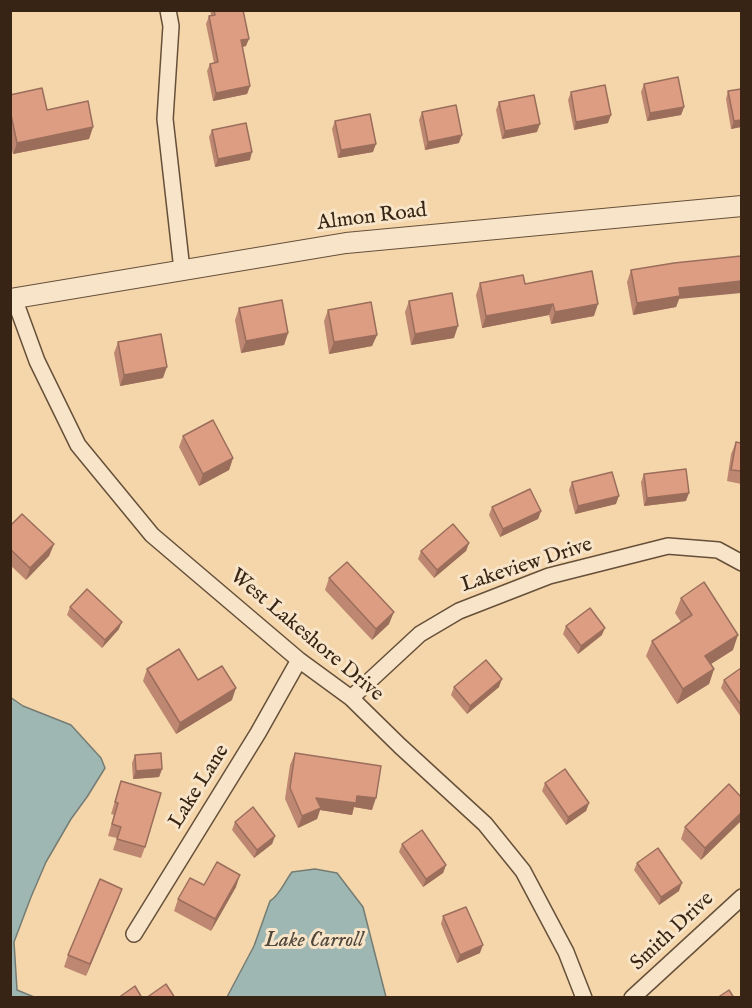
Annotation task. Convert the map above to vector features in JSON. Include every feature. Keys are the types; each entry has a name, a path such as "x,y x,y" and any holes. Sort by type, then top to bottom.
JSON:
{"street":[{"path":"168,10 171,26 165,119 182,270"},
{"name":"Almon Road","path":"12,298 346,243 741,206"},
{"name":"West Lakeshore Drive","path":"12,298 37,362 78,445 152,535 299,660 351,698 485,824 523,871 566,952 584,998"},
{"name":"Lakeview Drive","path":"351,698 420,634 459,611 549,576 668,546 718,550 741,563"},
{"name":"Lake Lane","path":"134,934 258,734 299,660"},
{"name":"Smith Drive","path":"632,998 741,897"}],"water":[{"path":"10,697 23,706 71,725 101,758 105,768 46,862 14,942 17,990 34,997 11,997"},
{"name":"Lake Carroll","path":"315,869 337,873 363,907 386,997 227,997 254,946 270,901 292,872"}],"building":[{"path":"214,10 243,10 249,39 241,40 250,86 216,93 210,64 218,62 209,16 215,15"},
{"path":"678,77 684,107 650,113 644,84"},
{"path":"605,85 611,115 576,122 571,92"},
{"path":"42,88 47,110 88,101 93,127 17,143 10,110 10,95"},
{"path":"741,89 741,120 734,121 728,91"},
{"path":"534,95 540,124 505,131 499,102"},
{"path":"456,105 462,135 428,142 422,112"},
{"path":"370,114 376,144 341,150 335,121"},
{"path":"246,123 252,152 218,159 212,130"},
{"path":"741,256 741,281 679,288 680,296 637,303 631,270"},
{"path":"592,271 598,304 555,312 553,304 486,316 480,283 523,275 525,284"},
{"path":"452,293 458,326 415,334 409,301"},
{"path":"282,300 288,333 246,341 239,308"},
{"path":"371,302 377,335 334,342 328,310"},
{"path":"161,334 167,367 124,375 118,342"},
{"path":"213,420 233,458 203,474 183,436"},
{"path":"736,442 741,443 741,471 731,470"},
{"path":"686,469 689,493 647,498 644,474"},
{"path":"612,472 619,496 578,506 572,482"},
{"path":"530,489 541,511 503,529 492,507"},
{"path":"22,514 54,544 30,568 10,549 10,526"},
{"path":"453,524 469,543 437,570 421,551"},
{"path":"347,562 394,612 376,629 329,578"},
{"path":"704,582 738,635 705,656 714,669 683,689 652,641 692,615 681,598"},
{"path":"87,589 122,622 105,640 70,607"},
{"path":"590,608 605,628 581,646 566,626"},
{"path":"179,649 198,680 222,666 236,688 180,723 147,669"},
{"path":"486,660 502,679 470,706 454,687"},
{"path":"741,668 741,705 724,680"},
{"path":"161,753 162,769 136,771 135,755"},
{"path":"295,753 381,766 376,798 357,796 356,803 316,798 321,808 302,816 290,788"},
{"path":"565,769 589,803 568,817 545,783"},
{"path":"121,781 161,793 145,847 117,839 121,827 112,824"},
{"path":"729,784 741,797 741,813 705,848 685,827"},
{"path":"253,807 275,836 257,850 235,822"},
{"path":"422,830 446,865 426,879 402,844"},
{"path":"658,848 682,883 661,897 637,863"},
{"path":"217,862 240,875 215,919 178,899 190,878 204,885"},
{"path":"100,879 122,889 90,964 68,955"},
{"path":"466,907 483,945 460,955 443,916"},
{"path":"166,984 175,998 146,998"},
{"path":"135,986 142,998 118,998"},
{"path":"729,990 734,998 717,998"}]}
